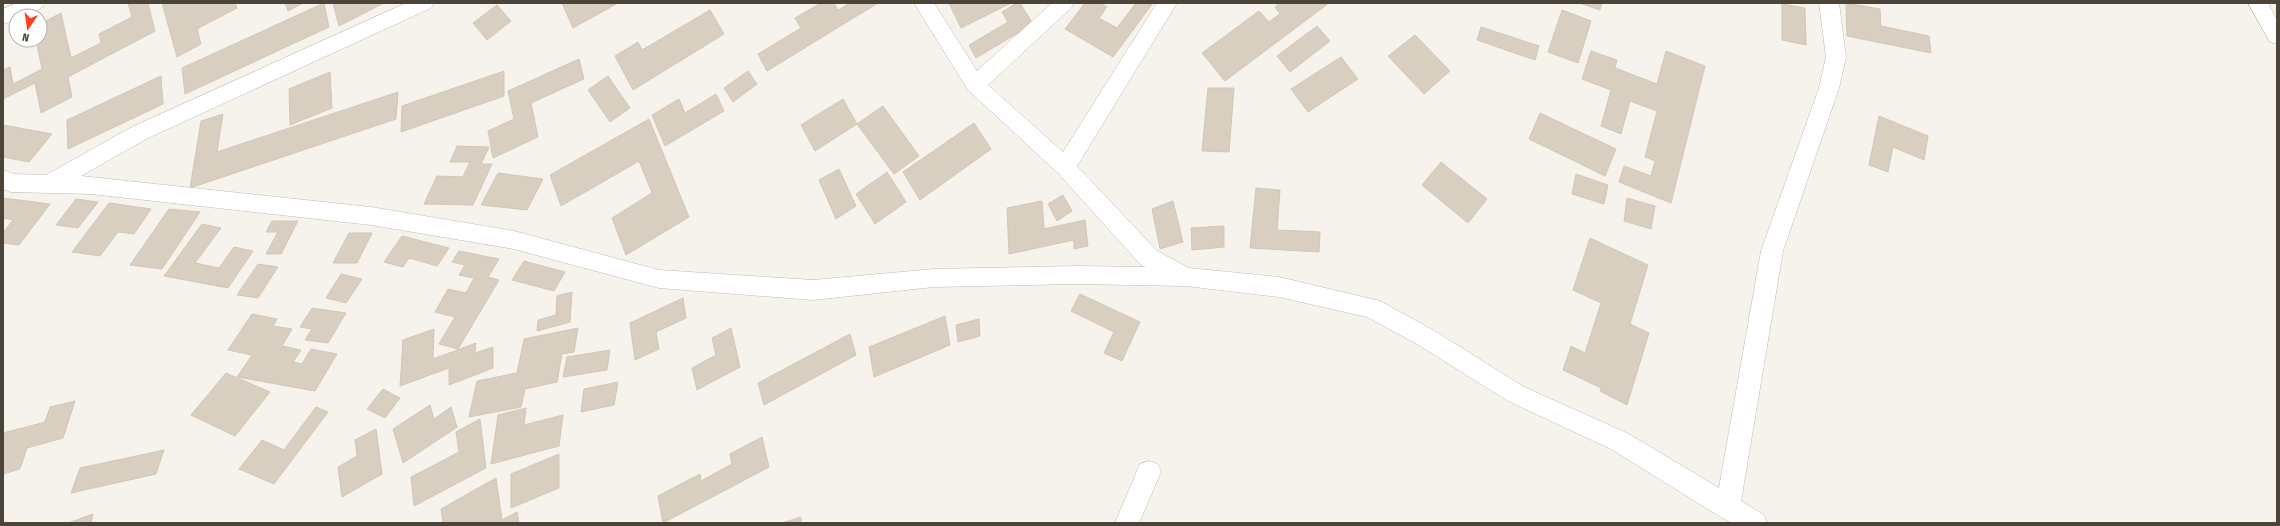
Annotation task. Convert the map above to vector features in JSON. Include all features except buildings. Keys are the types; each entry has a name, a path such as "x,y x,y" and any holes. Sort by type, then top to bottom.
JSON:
{"street":[{"path":"3,18 35,3"},
{"path":"48,184 139,133 424,3"},
{"path":"924,3 975,85 1065,167 1149,258 1186,277"},
{"path":"975,85 1064,3"},
{"path":"1065,167 1167,3"},
{"path":"1728,508 1772,251 1829,88 1836,57 1829,3"},
{"path":"2258,3 2277,37"},
{"path":"3,179 11,183 91,185 371,216 514,240 659,279 813,290 934,278 1077,275 1186,277 1279,286 1372,308 1425,336 1516,394 1620,440 1728,508 1755,523"},
{"path":"1127,523 1149,472"}]}
